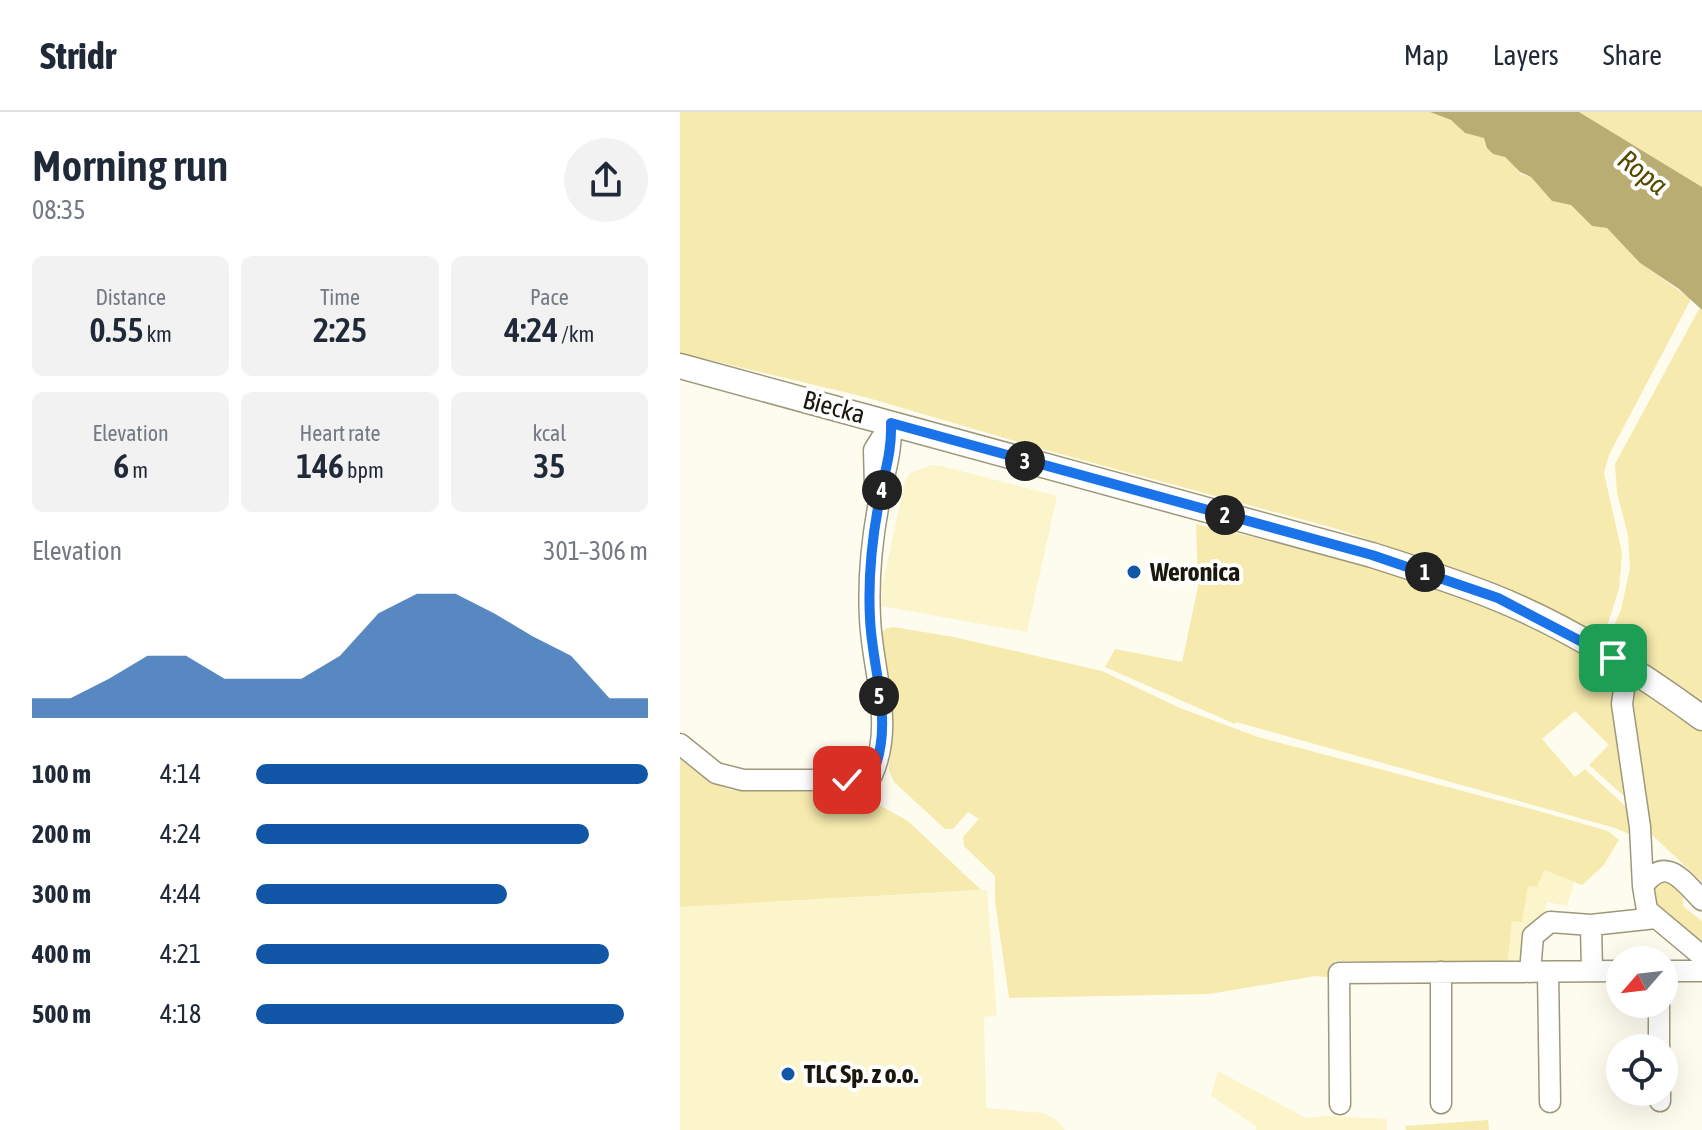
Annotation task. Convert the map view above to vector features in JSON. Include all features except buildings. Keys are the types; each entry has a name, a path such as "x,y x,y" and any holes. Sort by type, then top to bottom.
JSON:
{"main road":[{"name":"Biecka","path":"680,366 1412,568 1498,598 1560,629 1627,667 1702,718"}],"street":[{"path":"680,744 707,766 727,777 815,781 872,775 880,757 884,727 870,618 879,501 892,450 891,423"},
{"path":"1627,667 1622,704 1640,827 1645,905 1702,956"},
{"path":"1640,827 1650,850 1702,900"},
{"path":"1643,886 1657,873 1675,873"},
{"path":"1550,1102 1533,936 1550,922 1591,925 1656,918"},
{"path":"1591,925 1592,971"},
{"path":"1340,1104 1339,973 1606,971"},
{"path":"1678,971 1702,971"},
{"path":"1441,972 1441,1103"}],"shaded area":[{"path":"680,112 1430,112 1451,120 1465,133 1485,138 1487,148 1493,154 1505,157 1521,174 1531,177 1552,201 1571,205 1592,226 1607,228 1640,263 1691,299 1609,455 1604,473 1622,553 1619,589 1603,637 1597,637 1579,626 1432,561 1337,529 1038,448 865,397 680,353"},
{"path":"1579,112 1702,112 1702,187"},
{"path":"1699,309 1702,310 1702,702 1680,685 1617,650 1613,628 1621,610 1630,568 1628,535 1617,493 1615,464"},
{"path":"931,465 1057,496 1027,632 881,606 882,586 905,481 910,473"},
{"path":"1196,524 1324,553 1419,580 1511,617 1609,668 1617,677 1633,804 1589,765 1609,745 1575,711 1542,739 1575,777 1585,769 1634,814 1636,837 1615,828 1235,724 1105,667 1115,649 1182,662 1198,587"},
{"path":"893,627 954,637 1102,671 1180,708 1258,737 1535,810 1608,831 1619,840 1603,866 1582,885 1544,870 1537,887 1528,886 1522,922 1512,921 1507,967 1362,968 1358,961 1335,961 1333,978 1316,976 1209,994 1009,998 995,901 995,876 964,846 963,837 979,819 968,812 953,829 945,829 894,782 889,770 892,722 879,636 885,629"},
{"path":"1636,687 1649,692 1702,731 1702,882 1648,831 1630,690"},
{"path":"680,759 700,775 730,790 833,792 872,801 908,821 981,890 680,907"},
{"path":"1544,870 1574,882 1567,906 1547,902 1540,929 1527,927 1523,968 1507,967 1512,920 1522,921 1528,885"},
{"path":"1666,875 1683,889 1683,906 1702,921 1702,953 1668,923 1656,905 1653,884"},
{"path":"987,890 997,1015 984,1017 986,1108 1043,1113 1055,1119 1065,1130 680,1130 680,907"},
{"path":"1218,1071 1306,1118 1387,1119 1387,1130 1256,1130 1256,1126 1211,1096"},
{"path":"1488,1120 1489,1130 1406,1130 1405,1126"}],"water":[{"name":"Ropa","path":"1430,112 1579,112 1702,187 1702,310 1679,289 1640,263 1607,228 1592,226 1571,205 1552,201 1531,177 1520,172 1505,157 1493,154 1484,138 1465,133 1451,120"}],"place":[{"name":"Weronica","path":"1134,572"},
{"name":"TLC Sp. z o.o.","path":"788,1074"}],"route":[{"path":"847,780 872,775 880,757 884,727 870,618 873,553 879,501 892,450 891,423 1372,555 1452,581 1498,598 1613,658"}]}
